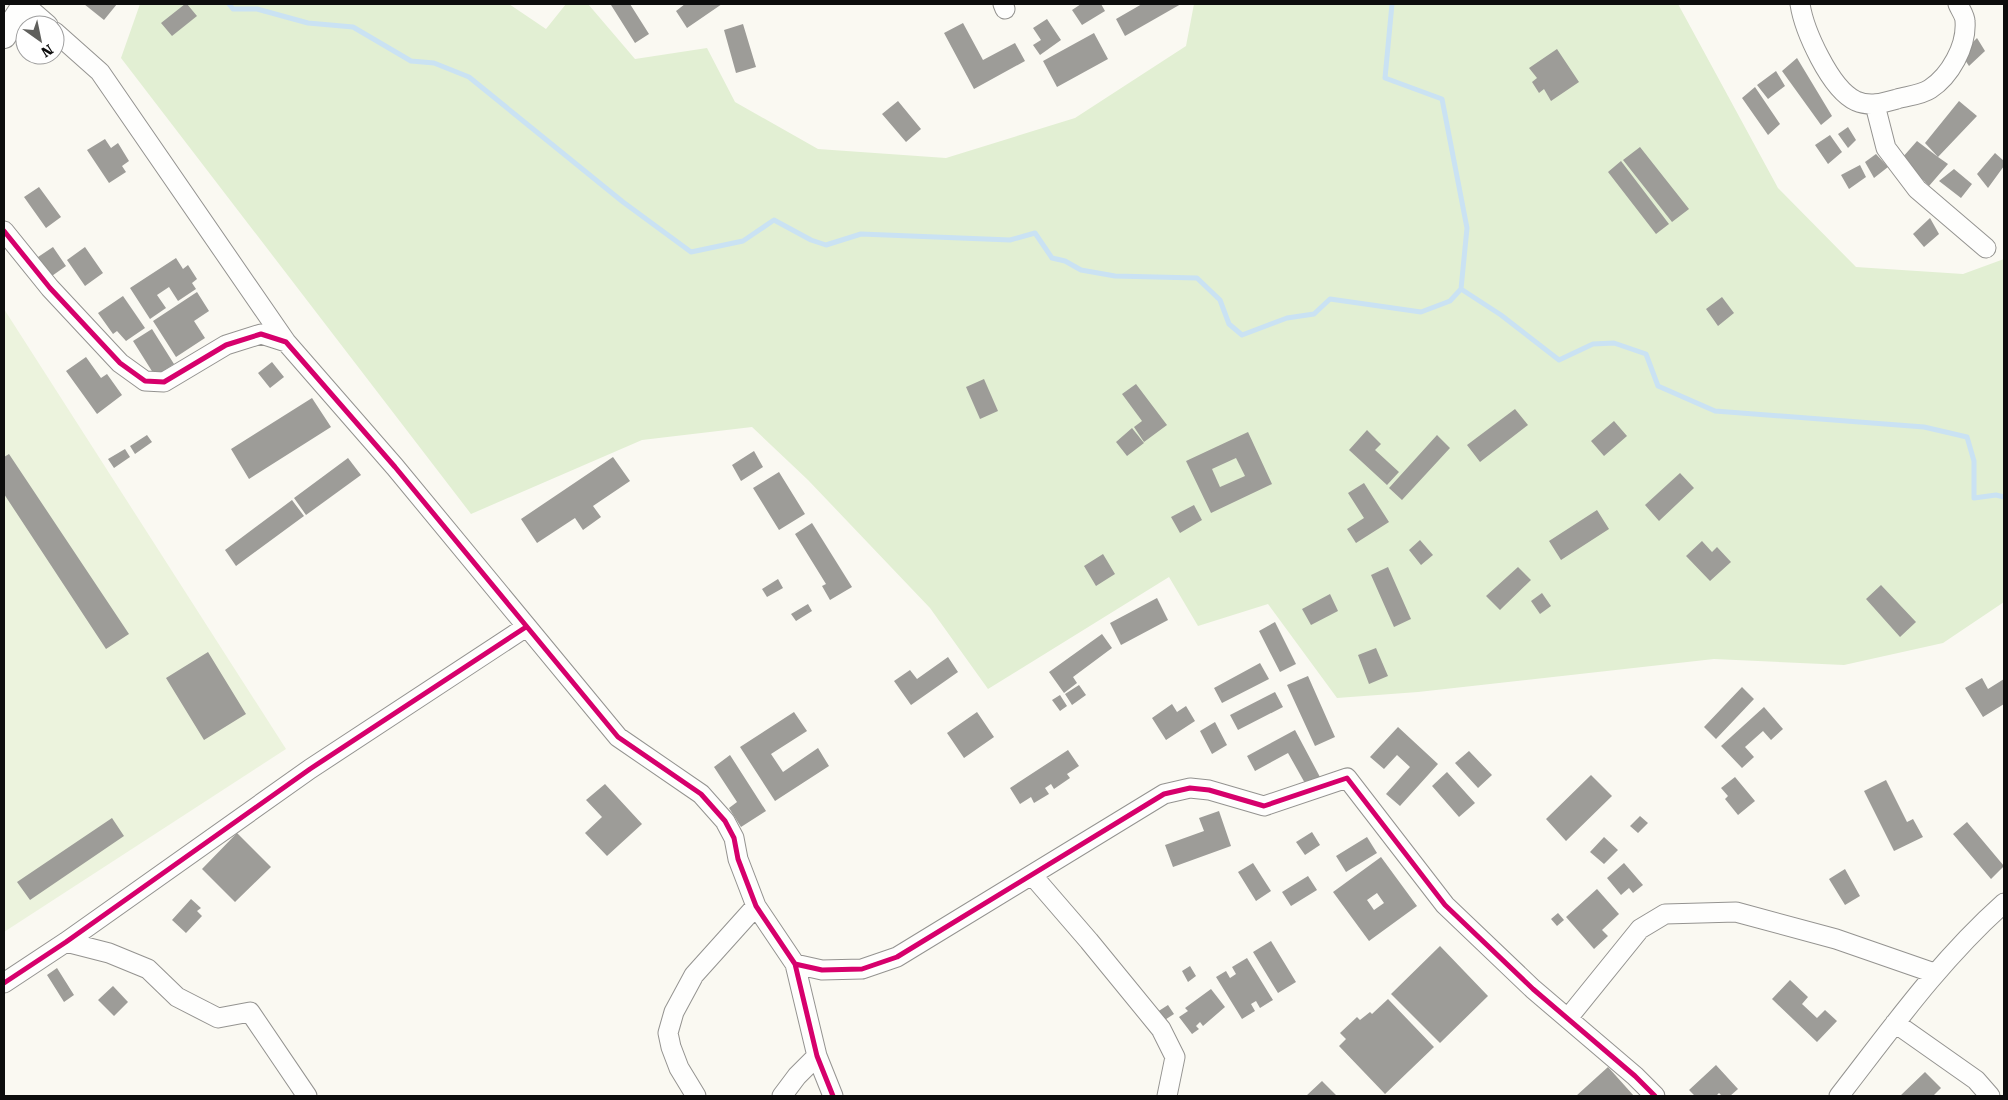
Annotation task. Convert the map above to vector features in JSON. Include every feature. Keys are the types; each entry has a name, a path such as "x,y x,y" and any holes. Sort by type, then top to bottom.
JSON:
{"street":[{"path":"4,36 24,4 37,15"},
{"path":"1800,4 1801,16 1828,73 1846,94 1856,101 1875,105 1928,91 1951,68 1963,44 1966,20 1958,4"},
{"path":"65,41 100,72 286,342 395,468 618,737 701,794 725,821 734,838 738,859 756,906 795,964 818,1056 833,1096"},
{"path":"1875,105 1886,148 1917,189 1986,248"},
{"path":"4,231 50,288 120,363 145,381 164,382 226,345 261,334 286,342"},
{"path":"4,983 66,942 310,769 526,627"},
{"path":"795,964 822,970 862,969 897,957 1164,794 1190,788 1209,790 1264,806 1347,778 1445,905 1533,988 1635,1076 1654,1096"},
{"path":"1032,875 1161,1029 1175,1057 1167,1096"},
{"path":"1839,1096 1934,973 2004,903"},
{"path":"696,1096 679,1068 671,1047 668,1033 674,1012 694,975 756,906"},
{"path":"1568,1018 1640,929 1665,914 1736,912 1836,939 1934,973"},
{"path":"1981,924 2004,917"},
{"path":"66,942 109,953 148,969 177,997 218,1018 250,1012 307,1096"},
{"path":"1895,1023 1976,1080 1990,1096"},
{"path":"782,1096 797,1076 818,1056"}],"green space":[{"path":"140,4 509,4 546,29 566,4 588,4 635,59 707,48 735,102 818,149 946,158 1075,118 1186,46 1194,4 1678,4 1778,188 1856,267 1963,274 2004,259 2004,602 1943,643 1844,665 1714,659 1418,692 1337,698 1268,604 1198,626 1169,577 988,689 930,608 808,480 752,427 642,440 471,514 121,58"},
{"path":"4,309 286,749 4,932"}],"building":[{"path":"84,4 117,4 104,20"},
{"path":"185,4 197,16 172,36 161,23"},
{"path":"630,4 649,34 635,43 611,5"},
{"path":"685,4 722,4 687,28 676,11"},
{"path":"1081,4 1101,4 1105,11 1082,25 1072,10"},
{"path":"1142,4 1181,4 1125,36 1116,19"},
{"path":"1047,19 1061,40 1040,55 1033,45 1041,40 1033,28"},
{"path":"963,23 983,60 1015,43 1025,61 974,89 944,33"},
{"path":"743,24 756,67 736,73 724,30"},
{"path":"1094,33 1108,59 1057,87 1043,61"},
{"path":"1977,38 1985,51 1969,66 1961,54"},
{"path":"1557,49 1579,82 1551,101 1544,89 1539,93 1532,82 1537,78 1529,68"},
{"path":"1797,58 1832,116 1821,125 1782,71"},
{"path":"1776,71 1785,86 1768,99 1757,85"},
{"path":"1755,87 1780,124 1768,135 1742,98"},
{"path":"898,101 921,129 906,142 882,114"},
{"path":"1959,101 1977,116 1938,157 1925,143"},
{"path":"1848,127 1856,140 1848,148 1838,134"},
{"path":"1830,135 1842,152 1828,164 1815,145"},
{"path":"105,139 111,148 118,143 129,161 122,166 126,172 109,183 87,150"},
{"path":"1917,141 1948,164 1929,186 1902,158"},
{"path":"1640,147 1689,209 1672,222 1623,160"},
{"path":"1995,153 2004,161 2004,166 1988,188 1977,174"},
{"path":"1876,154 1888,167 1874,178 1865,162"},
{"path":"1621,161 1669,224 1656,234 1608,172"},
{"path":"1860,165 1866,177 1849,189 1841,175"},
{"path":"1954,169 1972,184 1961,198 1939,181"},
{"path":"39,187 61,217 46,228 24,197"},
{"path":"1930,218 1939,234 1924,247 1913,234"},
{"path":"53,247 66,266 49,278 35,259"},
{"path":"85,247 103,273 85,286 67,260"},
{"path":"176,258 183,269 188,265 197,279 192,283 196,289 178,301 169,287 157,295 166,308 150,319 130,288"},
{"path":"197,292 209,311 194,321 205,338 176,357 153,321"},
{"path":"123,296 145,328 126,341 117,331 113,334 98,313"},
{"path":"1722,297 1734,313 1718,326 1706,309"},
{"path":"152,329 174,364 155,376 133,341"},
{"path":"86,357 101,378 107,374 122,395 97,414 66,371"},
{"path":"272,362 284,377 270,388 258,373"},
{"path":"984,379 998,411 980,419 966,387"},
{"path":"1136,384 1167,425 1144,442 1134,427 1142,421 1122,394"},
{"path":"312,398 331,427 249,479 231,449"},
{"path":"1515,409 1528,425 1480,462 1467,445"},
{"path":"1614,421 1627,436 1604,456 1591,441"},
{"path":"1132,428 1144,443 1127,456 1116,442"},
{"path":"1367,430 1381,444 1375,450 1399,472 1387,485 1349,450"},
{"path":"1248,432 1272,484 1211,513 1186,461","holes":["1236,458 1245,476 1220,487 1212,469"]},
{"path":"147,435 152,442 135,454 130,446"},
{"path":"1437,435 1450,448 1402,500 1389,488"},
{"path":"125,449 130,457 114,468 108,459"},
{"path":"754,451 763,467 741,481 732,465"},
{"path":"9,454 129,634 106,649 4,494 4,457"},
{"path":"613,457 630,481 593,506 601,517 583,530 575,518 537,543 521,519"},
{"path":"348,458 361,475 306,515 294,498"},
{"path":"779,472 805,514 779,530 753,488"},
{"path":"1680,473 1694,488 1659,521 1645,505"},
{"path":"1364,483 1389,522 1356,543 1347,529 1364,518 1348,493"},
{"path":"292,500 304,516 236,566 225,550"},
{"path":"1194,505 1202,520 1180,533 1171,517"},
{"path":"1597,510 1609,529 1561,560 1549,541"},
{"path":"812,523 852,587 830,600 822,586 826,584 795,534"},
{"path":"1420,540 1433,555 1421,565 1409,550"},
{"path":"1702,541 1712,552 1717,547 1731,562 1710,581 1686,556"},
{"path":"1103,554 1115,574 1096,586 1084,566"},
{"path":"1388,567 1411,619 1394,627 1371,575"},
{"path":"1518,567 1531,580 1500,610 1486,596"},
{"path":"778,579 783,588 767,597 762,589"},
{"path":"1881,585 1916,622 1900,637 1866,599"},
{"path":"1542,593 1551,606 1540,614 1531,601"},
{"path":"1330,594 1338,611 1311,625 1302,609"},
{"path":"1157,598 1168,620 1121,645 1110,623"},
{"path":"808,604 812,611 796,621 791,614"},
{"path":"1275,622 1296,664 1280,672 1259,631"},
{"path":"1102,634 1112,648 1073,677 1077,683 1064,693 1049,672"},
{"path":"1376,648 1388,676 1369,684 1358,655"},
{"path":"208,652 246,714 204,740 166,678"},
{"path":"948,657 958,672 911,705 894,681 910,670 917,679"},
{"path":"1260,663 1269,679 1222,703 1214,688"},
{"path":"1308,676 1335,737 1315,746 1287,685"},
{"path":"1982,678 1988,689 2004,679 2004,704 1983,717 1965,688"},
{"path":"1079,685 1086,695 1072,705 1065,694"},
{"path":"1742,687 1754,699 1716,739 1704,727"},
{"path":"1275,692 1283,707 1238,730 1230,715"},
{"path":"1060,695 1067,706 1060,711 1052,700"},
{"path":"1172,704 1177,712 1186,706 1195,721 1166,740 1152,718"},
{"path":"1764,707 1783,729 1771,740 1763,731 1745,747 1754,757 1742,768 1721,746"},
{"path":"794,712 807,731 771,754 783,772 818,748 829,766 775,801 740,747"},
{"path":"977,712 994,737 964,758 947,733"},
{"path":"1215,722 1227,745 1212,754 1200,731"},
{"path":"1398,727 1438,764 1400,806 1386,794 1410,767 1397,755 1384,769 1370,757"},
{"path":"1295,730 1320,777 1306,785 1288,753 1255,771 1247,756"},
{"path":"1068,750 1079,766 1067,774 1070,778 1054,789 1051,784 1045,788 1049,794 1034,803 1031,797 1020,804 1010,788"},
{"path":"1469,751 1492,775 1478,788 1455,763"},
{"path":"730,755 766,811 741,827 729,808 737,802 714,767"},
{"path":"1447,772 1475,803 1459,817 1432,786"},
{"path":"1591,775 1612,796 1566,841 1546,819"},
{"path":"1735,777 1755,801 1738,815 1725,799 1728,796 1721,788"},
{"path":"1886,780 1907,822 1913,819 1923,837 1894,851 1864,791"},
{"path":"605,784 642,824 607,856 585,833 602,817 586,800"},
{"path":"1219,811 1231,846 1173,867 1165,845 1204,831 1199,818"},
{"path":"1640,816 1648,823 1638,833 1630,826"},
{"path":"112,818 124,836 30,900 17,882"},
{"path":"1967,822 2004,866 1991,879 1953,834"},
{"path":"1312,832 1320,845 1305,855 1296,842"},
{"path":"237,833 271,867 235,902 202,869"},
{"path":"1367,837 1377,853 1346,872 1336,856"},
{"path":"1604,837 1618,850 1604,864 1590,852"},
{"path":"1381,857 1417,906 1369,941 1333,892","holes":["1377,893 1384,903 1374,910 1367,900"]},
{"path":"1253,863 1271,891 1256,901 1238,872"},
{"path":"1624,863 1643,885 1633,893 1629,888 1621,895 1607,878"},
{"path":"1845,869 1860,896 1845,905 1829,879"},
{"path":"1308,876 1317,890 1291,906 1282,892"},
{"path":"1597,889 1619,914 1602,930 1608,936 1594,949 1566,917"},
{"path":"191,899 201,908 197,911 202,916 186,933 172,920"},
{"path":"1558,913 1564,920 1557,926 1551,919"},
{"path":"1271,941 1296,982 1278,993 1253,952"},
{"path":"1440,946 1488,996 1440,1043 1391,994"},
{"path":"1247,958 1273,1000 1260,1008 1256,1001 1251,1004 1255,1011 1242,1019 1216,977 1226,971 1230,978 1236,974 1232,967"},
{"path":"1190,966 1196,976 1188,982 1182,971"},
{"path":"57,968 74,995 64,1002 47,975"},
{"path":"1790,980 1808,997 1802,1004 1817,1018 1825,1010 1837,1021 1817,1042 1772,999"},
{"path":"113,986 128,1002 114,1016 98,1000"},
{"path":"1211,989 1225,1007 1203,1026 1200,1022 1196,1026 1199,1029 1192,1034 1179,1017 1188,1011 1185,1008"},
{"path":"1388,999 1434,1047 1385,1094 1339,1046 1346,1039 1340,1033 1357,1017 1360,1020 1370,1012 1372,1014"},
{"path":"1168,1005 1174,1014 1160,1023 1154,1014"},
{"path":"1716,1065 1738,1089 1730,1096 1722,1096 1719,1093 1716,1096 1695,1096 1689,1090"},
{"path":"1608,1067 1634,1096 1576,1096"},
{"path":"1925,1072 1941,1088 1933,1096 1900,1096"},
{"path":"1322,1081 1337,1096 1306,1096"}],"waterway":[{"path":"229,4 233,9 257,9 308,23 353,27 411,61 434,63 469,77 623,202 691,252 743,241 774,220 811,240 826,245 861,234 1010,240 1035,233 1052,258 1065,261 1081,270 1115,276 1197,278 1220,300 1229,324 1242,335 1287,318 1314,314 1330,299 1421,312 1450,301 1461,289"},
{"path":"1392,4 1385,78 1442,99 1467,228 1461,289 1501,315 1559,360 1593,344 1614,343 1646,354 1658,386 1715,411 1924,427 1967,437 1974,461 1974,498 1996,495 2004,497"}],"cycle path":[{"path":"4,231 50,288 120,363 145,381 164,382 226,345 261,334 286,342 395,467 618,737 701,794 725,821 734,838 738,859 756,906 795,964 817,1056 833,1096"},
{"path":"4,983 66,942 310,769 526,627"},
{"path":"795,964 822,970 862,969 897,957 1164,794 1190,788 1209,790 1264,806 1347,778 1445,905 1533,989 1635,1076 1655,1096"}]}
